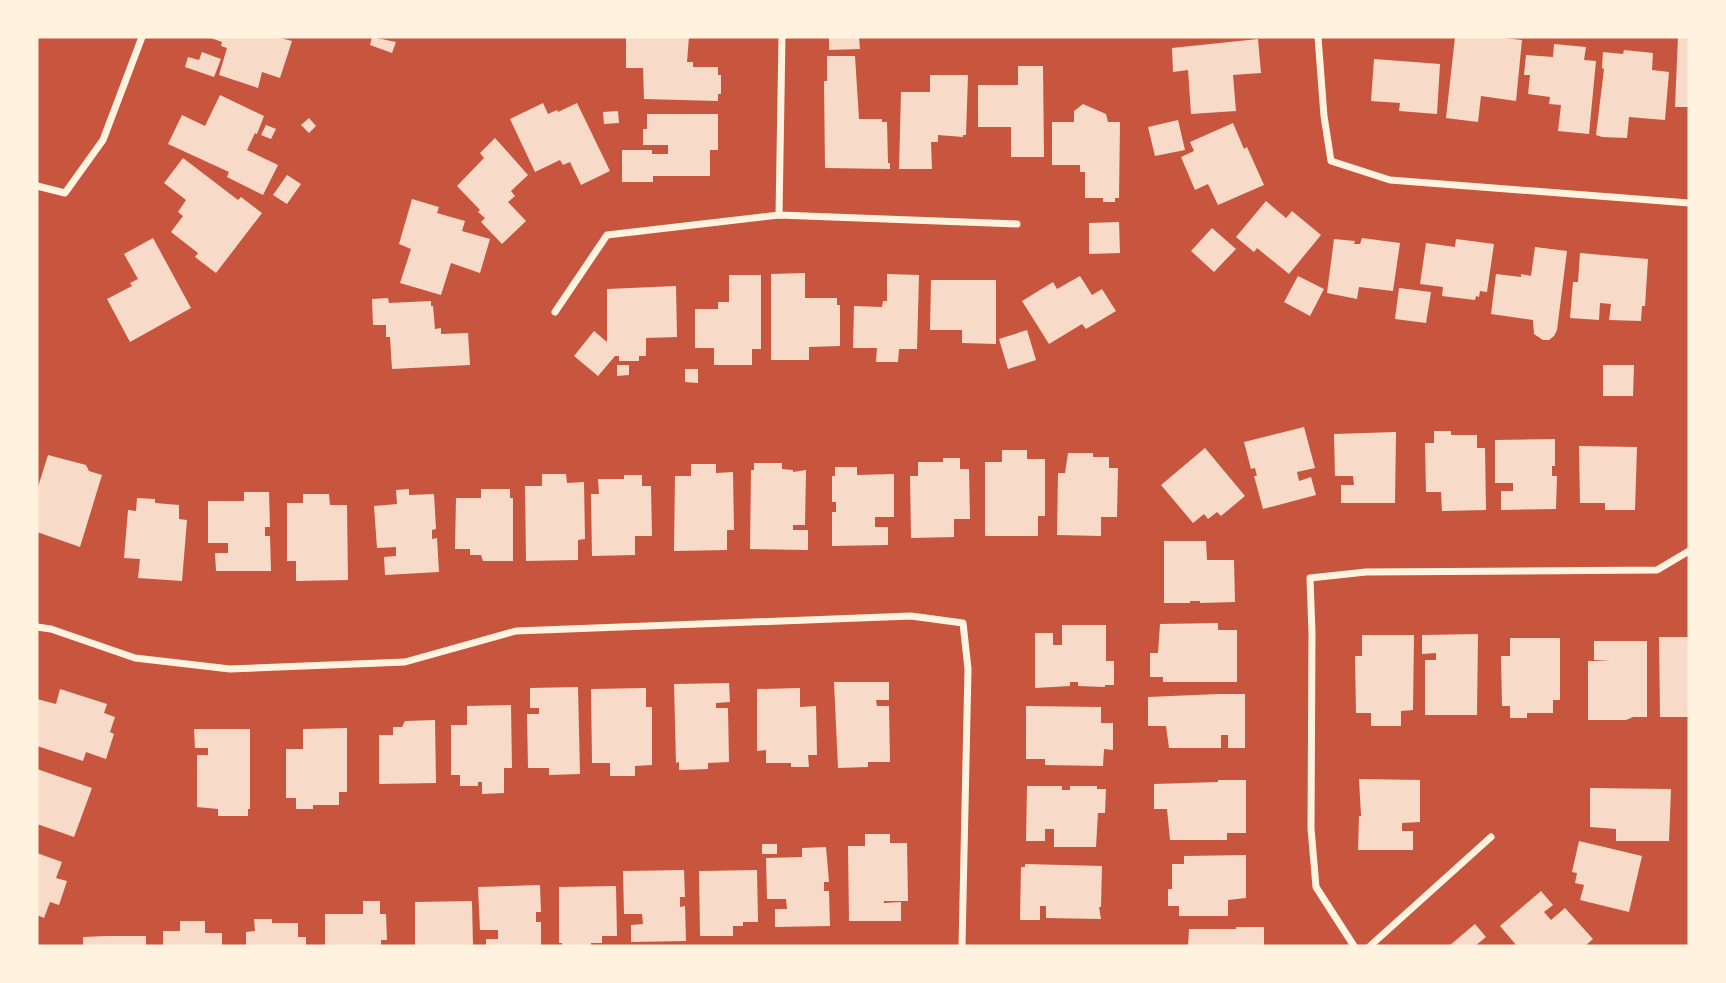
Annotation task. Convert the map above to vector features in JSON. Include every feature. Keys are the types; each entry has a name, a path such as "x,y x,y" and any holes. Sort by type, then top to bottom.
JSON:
{"street":[{"path":"37,186 65,193 103,140 142,37"},
{"path":"779,215 782,37"},
{"path":"1318,37 1324,116 1331,161 1390,180 1689,203"},
{"path":"555,312 607,235 779,215 1017,224"},
{"path":"1354,946 1315,887 1311,828 1310,578 1366,572 1657,570 1689,551"},
{"path":"37,627 51,629 135,658 230,669 405,662 516,631 911,616 963,623 968,669 962,946"},
{"path":"1370,946 1491,837"}],"building":[{"path":"208,37 277,37 292,41 280,78 262,72 258,88 219,75 227,48 221,46 222,42"},
{"path":"372,37 396,42 392,53 370,45"},
{"path":"626,37 689,37 687,62 693,62 693,67 718,67 721,94 718,94 718,101 644,99 643,68 626,68"},
{"path":"829,37 859,37 860,49 829,50"},
{"path":"1455,37 1522,40 1516,101 1481,96 1478,122 1446,118"},
{"path":"1678,37 1689,37 1689,107 1675,107"},
{"path":"1258,39 1261,73 1233,75 1236,111 1191,114 1188,70 1173,72 1172,48"},
{"path":"1554,44 1586,47 1584,60 1596,61 1589,134 1558,131 1561,105 1549,104 1550,97 1528,94 1530,75 1524,75 1526,55 1553,57"},
{"path":"1624,50 1653,53 1652,70 1669,72 1665,120 1629,117 1627,138 1602,137 1596,135 1604,69 1603,52 1623,54"},
{"path":"202,52 221,59 214,77 185,67 188,57 199,60"},
{"path":"827,56 855,56 859,119 882,119 882,122 887,122 890,169 825,168 824,81 827,81"},
{"path":"1374,59 1440,64 1437,114 1399,111 1400,103 1371,101"},
{"path":"1018,66 1043,66 1044,157 1011,157 1011,127 978,127 978,85 1018,85"},
{"path":"930,75 968,75 966,135 938,135 938,142 931,142 932,169 899,169 901,92 930,92"},
{"path":"220,95 264,116 247,150 278,165 263,195 227,177 229,172 168,144 182,115 205,126"},
{"path":"543,103 548,114 577,103 610,171 581,185 570,162 563,165 560,160 535,172 510,119"},
{"path":"1083,104 1106,114 1108,122 1120,122 1119,198 1115,198 1115,202 1103,202 1103,198 1085,198 1085,172 1080,172 1080,165 1052,165 1052,122 1074,122 1074,111"},
{"path":"618,111 619,123 604,124 603,112"},
{"path":"647,114 718,114 718,150 710,150 710,176 653,176 653,182 622,182 622,150 652,150 652,154 668,154 668,145 643,145"},
{"path":"309,118 316,126 309,133 301,125"},
{"path":"1178,120 1185,150 1155,156 1148,127"},
{"path":"1233,123 1264,185 1218,205 1208,184 1195,190 1181,157 1194,151 1190,142"},
{"path":"266,125 276,129 271,139 261,135"},
{"path":"495,138 528,175 511,191 515,196 508,202 526,221 502,244 481,222 485,218 478,212 480,210 457,186 484,158 480,153"},
{"path":"183,158 238,200 241,197 262,213 216,273 195,257 198,253 171,232 183,216 178,212 186,200 164,183"},
{"path":"287,175 301,184 287,204 273,195"},
{"path":"412,199 439,207 437,213 465,221 462,231 490,239 480,273 451,263 441,295 400,283 411,249 399,244"},
{"path":"1266,201 1286,218 1292,211 1321,235 1289,274 1257,248 1254,252 1236,237"},
{"path":"1119,222 1120,253 1089,254 1089,223"},
{"path":"1212,228 1236,249 1214,272 1191,251"},
{"path":"153,238 191,308 130,342 107,299 132,286 130,283 138,279 124,254"},
{"path":"1362,238 1400,243 1393,291 1359,287 1357,299 1327,293 1334,239 1360,244"},
{"path":"1456,239 1494,244 1487,292 1480,291 1475,300 1442,296 1443,287 1420,284 1426,243 1455,247"},
{"path":"1535,247 1567,251 1557,330 1549,340 1543,340 1534,334 1533,320 1491,314 1496,274 1531,276"},
{"path":"1580,253 1648,259 1645,306 1642,306 1641,321 1609,320 1611,304 1600,303 1599,320 1570,318 1573,282 1578,282"},
{"path":"805,273 805,298 837,298 837,305 840,305 840,346 809,347 809,360 771,360 771,274"},
{"path":"887,274 919,275 917,349 899,349 898,362 876,362 877,348 853,348 854,306 882,307 883,301 887,301"},
{"path":"729,275 761,275 761,349 752,349 752,365 714,365 714,348 695,348 695,309 718,309 718,302 729,302"},
{"path":"1080,276 1092,295 1102,289 1116,311 1086,329 1082,324 1049,344 1022,301 1053,282 1057,289"},
{"path":"1298,276 1324,289 1310,316 1284,302"},
{"path":"931,280 996,280 996,344 962,343 962,330 930,330"},
{"path":"676,286 677,337 646,338 646,356 639,356 639,361 619,361 619,356 615,356 598,376 574,356 594,331 607,342 607,289"},
{"path":"1399,288 1431,292 1426,323 1395,319"},
{"path":"388,298 389,303 431,301 435,329 441,328 441,334 468,333 470,365 392,369 390,337 386,337 386,325 373,325 372,299"},
{"path":"1027,330 1036,360 1008,369 999,339"},
{"path":"617,365 629,365 629,375 617,376"},
{"path":"1603,365 1634,365 1633,396 1603,396"},
{"path":"685,369 698,369 698,383 685,382"},
{"path":"1304,427 1315,468 1297,472 1299,481 1311,477 1316,495 1263,509 1254,476 1257,476 1255,468 1251,469 1244,442"},
{"path":"1434,431 1451,431 1451,435 1477,435 1477,448 1485,448 1486,510 1442,511 1441,492 1426,492 1425,443 1434,443"},
{"path":"1396,432 1395,503 1341,503 1341,485 1354,485 1353,476 1335,476 1334,434"},
{"path":"1555,439 1555,466 1552,466 1552,476 1557,476 1556,509 1501,510 1501,491 1513,491 1513,483 1495,483 1495,440"},
{"path":"1579,446 1637,447 1635,510 1605,510 1605,503 1580,503"},
{"path":"1205,448 1245,496 1221,516 1217,512 1208,519 1204,514 1193,523 1161,485"},
{"path":"1002,450 1027,450 1027,459 1045,459 1045,516 1038,516 1038,536 985,536 985,462 1002,462"},
{"path":"1068,453 1093,453 1093,457 1109,457 1109,468 1118,468 1117,517 1101,517 1101,536 1057,535 1058,473 1065,473"},
{"path":"48,455 86,465 89,471 102,475 80,547 37,532 37,490"},
{"path":"943,458 960,458 960,469 969,469 970,519 954,519 954,537 911,538 910,476 918,476 918,462 943,462"},
{"path":"754,463 782,463 782,469 793,472 806,470 805,525 793,525 793,530 808,530 808,550 750,549 751,470 754,470"},
{"path":"691,464 716,464 716,473 733,472 734,530 727,530 727,550 674,551 675,476 691,476"},
{"path":"835,467 857,467 857,475 894,474 894,517 875,517 875,527 888,527 888,545 832,546 832,512 836,512 836,502 832,502 832,476 835,476"},
{"path":"542,474 566,474 567,483 584,482 585,539 578,540 578,560 526,561 525,486 542,486"},
{"path":"624,475 642,475 642,486 651,486 652,536 635,536 635,555 592,556 591,494 599,494 598,479 624,479"},
{"path":"409,489 409,495 434,494 436,529 432,530 432,539 437,538 439,572 385,575 384,557 396,556 396,547 377,548 374,506 397,504 396,490"},
{"path":"481,489 510,489 510,498 513,498 513,561 483,561 481,555 470,555 470,549 455,549 456,498 481,498"},
{"path":"244,492 269,492 270,527 265,527 265,536 270,536 271,571 216,571 215,553 228,553 228,543 208,543 208,501 244,501"},
{"path":"303,494 329,494 330,505 347,505 348,580 296,581 296,561 287,561 287,503 303,503"},
{"path":"137,498 179,505 179,519 187,520 182,581 138,578 140,559 124,558 128,510 136,511"},
{"path":"1164,541 1206,541 1207,560 1234,560 1235,602 1164,603"},
{"path":"1218,623 1218,630 1237,630 1237,682 1163,682 1163,677 1150,677 1150,653 1158,653 1160,624"},
{"path":"1062,625 1106,625 1106,661 1114,661 1114,685 1078,686 1078,682 1070,682 1070,686 1035,688 1035,633 1053,633 1053,645 1062,645"},
{"path":"1478,634 1477,715 1425,715 1425,660 1436,660 1436,653 1422,654 1422,635"},
{"path":"1362,635 1414,635 1413,710 1401,711 1401,726 1371,726 1371,713 1356,713 1355,656 1362,656"},
{"path":"1659,637 1689,637 1689,717 1660,717"},
{"path":"1510,638 1560,638 1560,700 1553,700 1553,713 1527,713 1527,718 1510,718 1510,706 1502,706 1501,656 1510,656"},
{"path":"1594,641 1647,641 1647,717 1588,720 1588,661 1611,661 1594,660"},
{"path":"834,682 889,682 889,700 876,700 877,706 889,706 890,762 868,762 868,767 838,768"},
{"path":"729,683 730,702 716,703 716,708 728,708 729,762 708,763 708,769 679,770 679,762 676,763 674,684"},
{"path":"578,687 580,774 549,775 549,768 528,768 527,714 539,714 539,708 530,708 530,688"},
{"path":"646,688 646,707 652,707 652,765 635,766 635,776 610,776 610,763 592,763 591,689"},
{"path":"800,688 800,707 816,706 817,755 808,755 809,767 791,767 791,763 766,763 766,750 757,751 757,689"},
{"path":"60,689 107,704 104,713 115,717 110,732 114,734 106,759 86,752 83,761 37,746 37,699 56,704"},
{"path":"1245,694 1245,748 1228,748 1228,735 1221,735 1221,748 1169,748 1166,726 1148,726 1148,697"},
{"path":"511,705 512,768 504,768 504,793 482,794 482,782 478,782 478,786 460,786 460,775 451,775 451,725 467,725 467,706"},
{"path":"1026,706 1101,707 1101,723 1113,723 1113,750 1104,749 1103,766 1045,765 1045,759 1026,759"},
{"path":"435,720 436,783 379,784 379,735 393,735 393,727 402,727 405,721"},
{"path":"347,728 347,792 339,792 339,805 313,805 313,809 296,809 296,798 286,798 286,749 303,749 303,729"},
{"path":"194,729 250,729 248,816 218,816 218,809 197,807 197,755 208,755 208,748 195,748"},
{"path":"37,769 92,788 74,837 37,824"},
{"path":"1359,779 1420,780 1420,822 1402,823 1402,831 1413,831 1413,850 1358,850 1361,816"},
{"path":"1246,780 1246,833 1227,833 1227,840 1170,840 1167,809 1154,809 1154,784"},
{"path":"1027,786 1062,786 1062,790 1070,790 1070,786 1097,786 1097,789 1106,789 1105,813 1098,813 1096,847 1054,847 1054,829 1045,829 1045,841 1026,841"},
{"path":"1590,788 1671,789 1669,841 1616,841 1616,829 1590,827"},
{"path":"865,834 890,834 890,843 907,843 908,901 884,901 901,902 901,921 849,921 848,846 865,846"},
{"path":"1579,841 1642,856 1629,912 1580,900 1584,885 1575,883 1577,873 1572,872"},
{"path":"762,844 777,844 777,854 762,854"},
{"path":"826,847 829,882 824,882 824,891 829,891 830,926 775,927 775,909 787,909 786,899 767,899 766,858 802,857 802,848"},
{"path":"37,853 62,862 56,878 67,881 59,905 50,902 44,918 37,915"},
{"path":"1246,855 1246,898 1228,900 1228,916 1179,916 1179,906 1168,906 1168,889 1172,889 1172,864 1184,864 1184,856"},
{"path":"1025,864 1102,866 1099,907 1101,919 1046,918 1046,906 1040,906 1040,920 1020,920 1021,867 1025,867"},
{"path":"684,870 685,897 680,897 680,907 685,906 686,941 631,942 631,925 643,924 642,914 624,914 623,871"},
{"path":"757,870 758,922 743,922 743,926 733,926 733,936 700,936 699,871"},
{"path":"540,885 541,912 536,912 536,922 541,922 541,946 486,946 486,939 498,939 498,930 480,930 478,887"},
{"path":"616,886 617,936 602,936 602,943 591,943 591,946 562,946 562,943 559,943 559,887"},
{"path":"1541,891 1553,905 1544,912 1551,920 1565,908 1593,939 1585,946 1517,946 1500,926"},
{"path":"363,901 380,901 380,914 386,914 387,940 381,940 381,946 325,946 325,914 363,914"},
{"path":"472,901 473,946 415,946 415,902"},
{"path":"254,919 272,919 272,923 298,923 298,937 306,937 306,946 246,946 246,932 255,931"},
{"path":"180,921 205,921 205,933 222,933 222,946 163,946 163,931 180,931"},
{"path":"1475,924 1486,937 1475,946 1449,946"},
{"path":"1264,927 1264,946 1188,946 1189,929"},
{"path":"146,936 146,946 83,946 83,937"}]}
